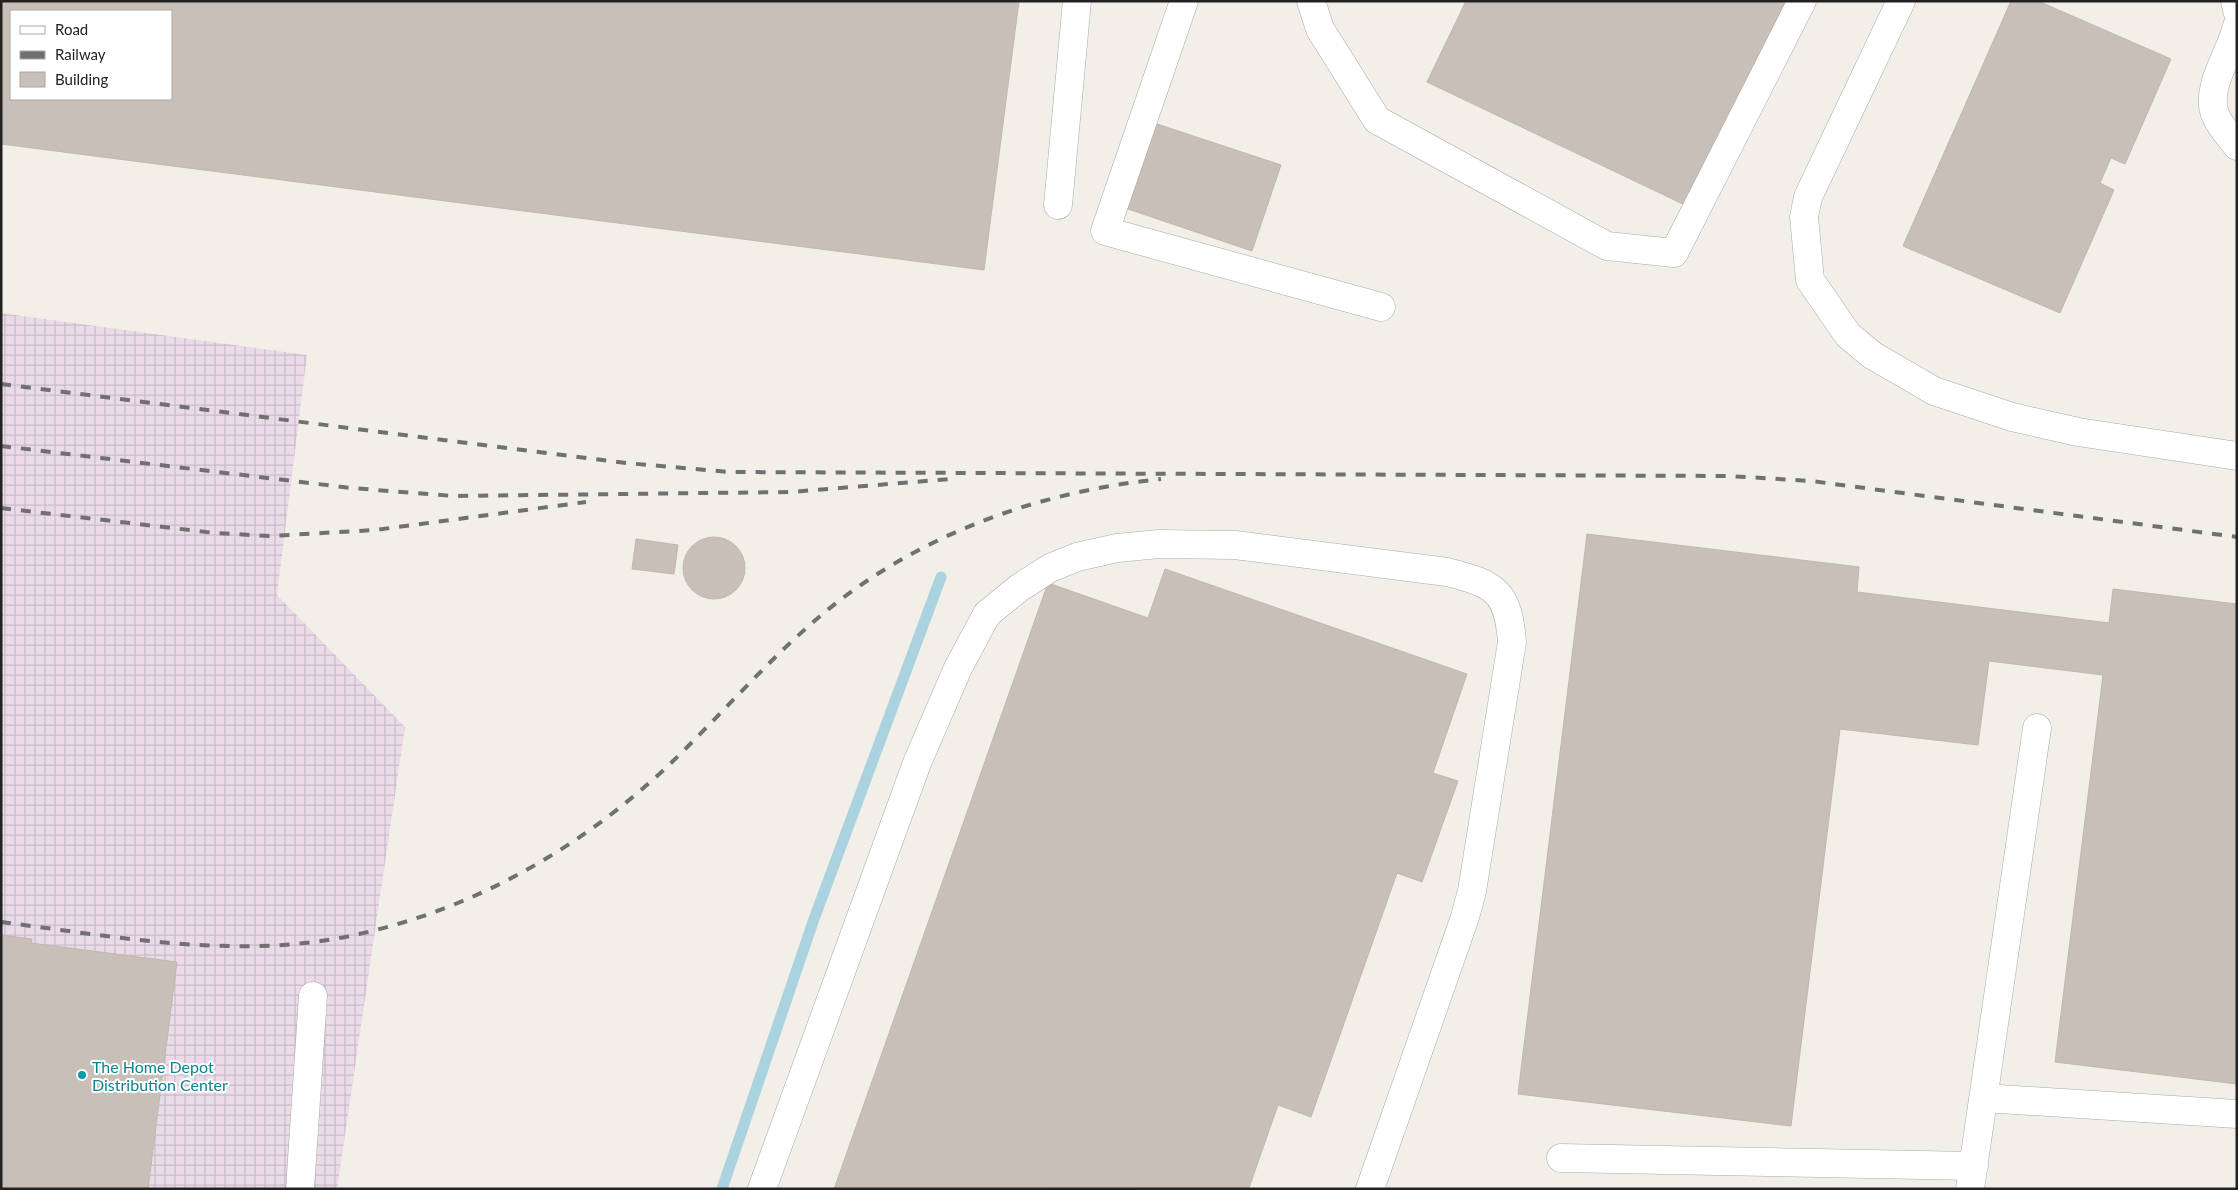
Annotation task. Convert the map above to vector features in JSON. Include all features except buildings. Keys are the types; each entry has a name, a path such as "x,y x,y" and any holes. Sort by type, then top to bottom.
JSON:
{"lane":[{"path":"1058,205 1077,1"},
{"path":"1184,1 1104,231 1381,307"},
{"path":"1312,1 1320,29 1376,120 1607,246 1674,254 1802,1"},
{"path":"1901,1 1808,197 1804,217 1810,280 1848,335 1872,355 1934,391 2012,417 2078,432 2237,456"},
{"path":"2234,1 2237,10"},
{"path":"2237,26 2213,89 2215,114 2237,146"},
{"path":"762,1189 769,1164 917,763 958,668 987,614 1019,588 1050,568 1077,557 1118,548 1159,544 1235,545 1447,572 1478,580 1495,592 1506,603 1511,623 1512,642 1472,891 1465,917 1370,1189"},
{"path":"1561,1158 1972,1177 2037,728"},
{"path":"300,1189 313,996"},
{"path":"1984,1098 2237,1114"}],"shaded area":[{"path":"1,313 307,355 277,595 405,727 337,1189 1,1189"}],"waterway":[{"path":"722,1189 814,919 941,577"}],"railway":[{"path":"1,384 626,463 729,472 1729,476 1811,481 2237,537"},
{"path":"1,446 351,488 453,496 791,492 950,479"},
{"path":"1,922 135,940 180,944 270,946 315,942 359,934 403,923 445,908 527,870 565,847 602,821 671,763 795,638 840,600 876,575 914,553 992,517 1075,493 1161,479"},
{"path":"1,508 215,533 270,536 375,530 586,502"}],"place":[{"name":"The Home Depot Distribution Center","path":"82,1075"}]}
